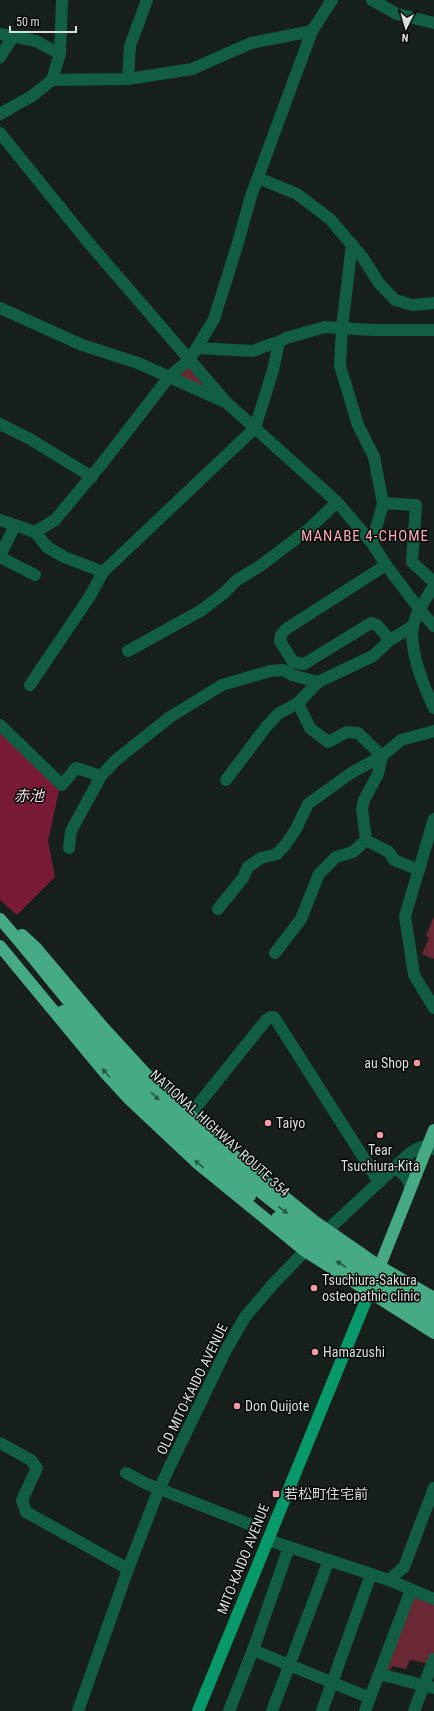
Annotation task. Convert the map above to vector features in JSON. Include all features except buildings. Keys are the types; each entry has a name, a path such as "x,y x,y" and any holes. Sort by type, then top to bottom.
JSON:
{"highway":[{"path":"0,914 36,948 102,1026 147,1075 189,1116 278,1192 327,1230 375,1280 434,1333"},
{"name":"NATIONAL HIGHWAY ROUTE 354","path":"0,919 96,1033 138,1079 250,1189 302,1237 375,1280"},
{"name":"NATIONAL HIGHWAY ROUTE 354","path":"0,938 136,1092 190,1145 250,1189"},
{"path":"0,946 80,1044 130,1100 196,1162 305,1251 375,1280 434,1309"},
{"name":"MITO-KAIDO AVENUE","path":"375,1280 410,1189 431,1147 434,1130"},
{"path":"375,1280 434,1298"},
{"path":"375,1280 434,1322"}],"main road":[{"name":"MITO-KAIDO AVENUE","path":"198,1711 375,1280"}],"street":[{"path":"0,114 32,96 52,80 60,54 62,0"},
{"path":"128,79 130,46 147,0"},
{"path":"35,532 55,520 92,477 169,377 190,359 214,319 258,178 312,31 332,0"},
{"path":"372,0 397,14 434,23"},
{"path":"52,80 128,79 192,69 251,43 312,31"},
{"path":"0,34 36,41 60,54"},
{"path":"0,57 13,37"},
{"path":"0,133 88,242 226,402 337,502 372,543 386,566 434,626"},
{"path":"258,178 297,194 330,219 352,244 379,283 395,300 413,305 434,303"},
{"path":"352,244 342,328 340,366 358,425 374,457 383,503 372,543"},
{"path":"0,308 82,345 138,363 226,402"},
{"path":"197,348 253,351 286,338 325,327 373,330 434,330"},
{"path":"30,685 90,596 103,572 255,428 273,370 279,342"},
{"path":"0,424 30,439 92,477"},
{"path":"128,651 202,610 224,593 237,580 260,566 309,529 337,502"},
{"path":"383,503 416,505 412,562 434,582"},
{"path":"0,520 35,532 46,547 64,558 103,572"},
{"path":"14,525 0,556 35,575"},
{"path":"386,566 286,630 281,636 280,641 293,662 304,664 372,623 377,626 390,640"},
{"path":"434,586 420,610 413,626 413,644 420,671 434,708"},
{"path":"226,780 266,727 278,714 298,703 318,682 373,656 390,640 413,626"},
{"path":"69,848 71,831 101,776 116,760 170,717 222,685 270,671 283,670 292,675 318,682"},
{"path":"298,703 310,728 328,742 348,732 358,733 382,756"},
{"path":"0,725 62,785 76,768 101,776"},
{"path":"218,909 243,878 248,867 261,858 277,854 286,844 296,830 308,804 351,773 382,756 401,740 434,731"},
{"path":"366,840 362,809 364,800 378,774 382,756"},
{"path":"434,819 405,916 405,924 410,944 414,975 434,1008"},
{"path":"366,840 389,852 394,860 419,870"},
{"path":"276,953 301,919 319,874 336,857 353,852 366,840"},
{"path":"189,1116 267,1018 274,1017 379,1182"},
{"name":"OLD MITO-KAIDO AVENUE","path":"78,1711 128,1569 159,1489 226,1350 245,1317 274,1283 305,1251 379,1182 416,1149 431,1147"},
{"path":"394,1169 403,1173 409,1182 410,1189"},
{"path":"0,1443 31,1460 37,1468 22,1500 26,1512 128,1569"},
{"path":"126,1473 159,1489 249,1524"},
{"path":"389,1580 404,1567 434,1488"},
{"path":"268,1540 389,1580 434,1599"},
{"path":"230,1711 290,1547"},
{"path":"272,1711 329,1560"},
{"path":"322,1711 371,1574"},
{"path":"365,1711 411,1590"},
{"path":"253,1650 370,1698"},
{"path":"414,1711 429,1687 434,1659"},
{"path":"379,1674 429,1687"}],"shaded area":[{"path":"189,362 220,398 173,376"},
{"path":"434,916 434,959 422,954 429,938 426,936"},
{"path":"412,1592 434,1601 434,1653 430,1664 410,1660 406,1669 392,1666 390,1671 382,1673"}],"water":[{"name":"赤池","path":"0,727 60,786 48,841 55,877 17,915 0,900"}],"place":[{"name":"au Shop","path":"417,1063"},
{"name":"Taiyo","path":"268,1123"},
{"name":"Tear Tsuchiura-Kita","path":"380,1135"},
{"name":"Tsuchiura-Sakura osteopathic clinic","path":"314,1288"},
{"name":"Hamazushi","path":"315,1352"},
{"name":"Don Quijote","path":"237,1406"},
{"name":"若松町住宅前","path":"276,1494"}],"district":[{"name":"MANABE 4-CHOME","path":"365,536"}]}
